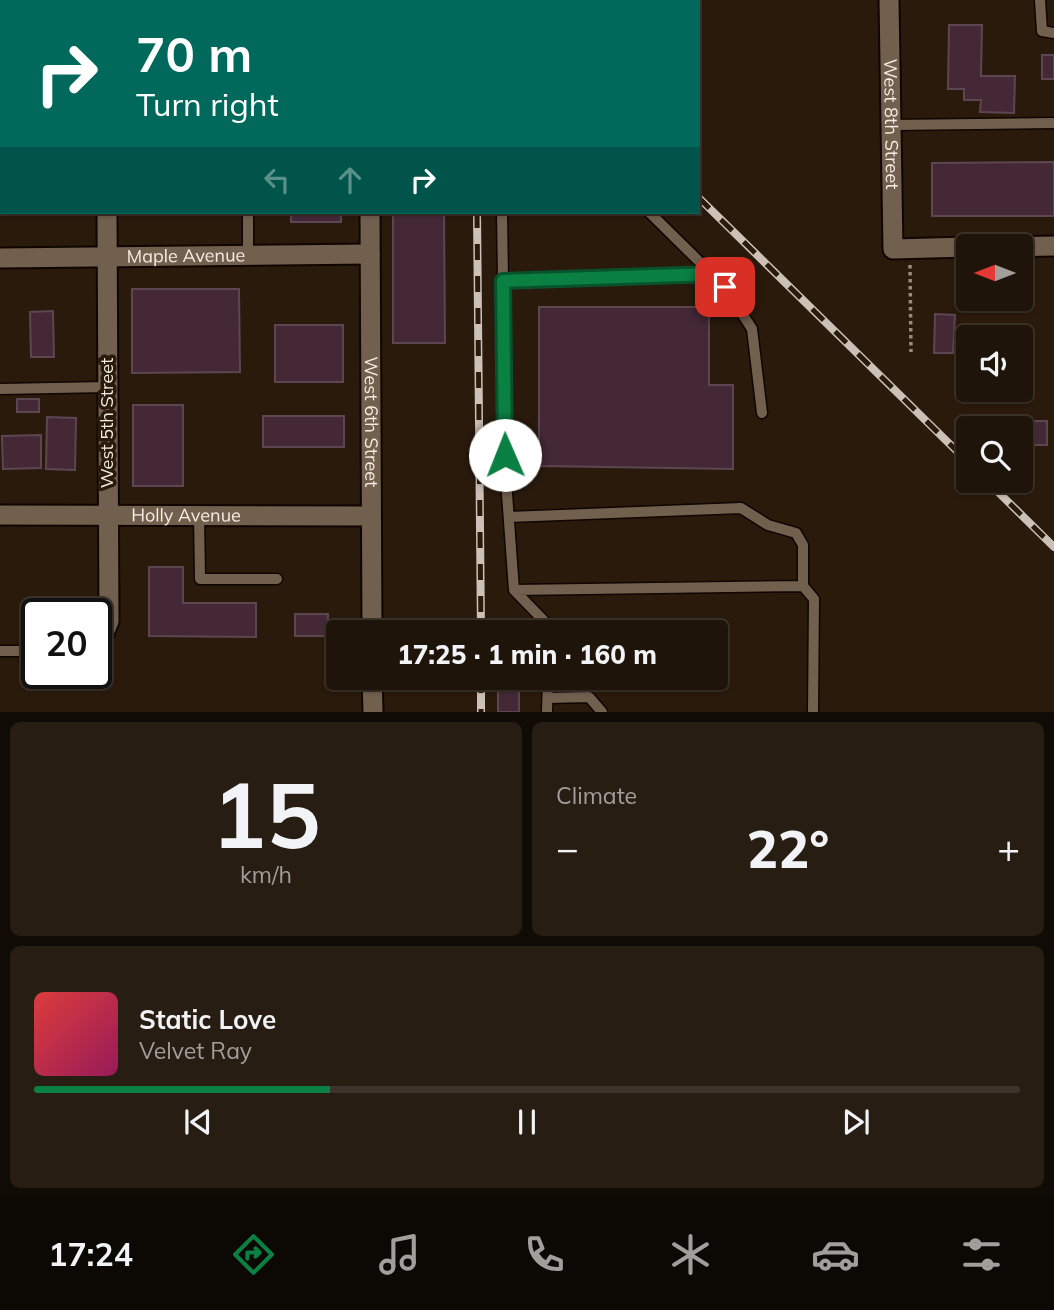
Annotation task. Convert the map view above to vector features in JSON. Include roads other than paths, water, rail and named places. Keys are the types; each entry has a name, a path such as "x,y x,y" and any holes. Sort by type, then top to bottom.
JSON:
{"street":[{"name":"West 8th Street","path":"890,0 891,125 901,249 956,247"},
{"name":"West 5th Street","path":"107,214 108,598"},
{"name":"West 6th Street","path":"370,214 372,620"},
{"path":"1033,246 1054,246"},
{"name":"Maple Avenue","path":"0,258 370,254"},
{"name":"Holly Avenue","path":"0,515 107,513 371,516"},
{"path":"372,690 373,712"}],"lane":[{"path":"1040,0 1042,31 1054,33"},
{"path":"891,125 1054,122"},
{"path":"248,214 248,256"},
{"path":"502,214 509,517 514,590 543,620"},
{"path":"651,214 725,287 752,329 762,413"},
{"path":"503,281 713,274"},
{"path":"0,389 107,387"},
{"path":"509,517 741,508 768,525 796,533 803,545 803,586 814,599 813,712"},
{"path":"199,514 200,579 277,579"},
{"path":"514,590 803,586"},
{"path":"0,651 21,651"},
{"path":"547,712 548,690"},
{"path":"548,698 589,696 602,712"}],"railway":[{"path":"700,199 956,450"},
{"path":"477,214 481,620"},
{"path":"999,493 1054,547"},
{"path":"481,690 481,712"}]}
